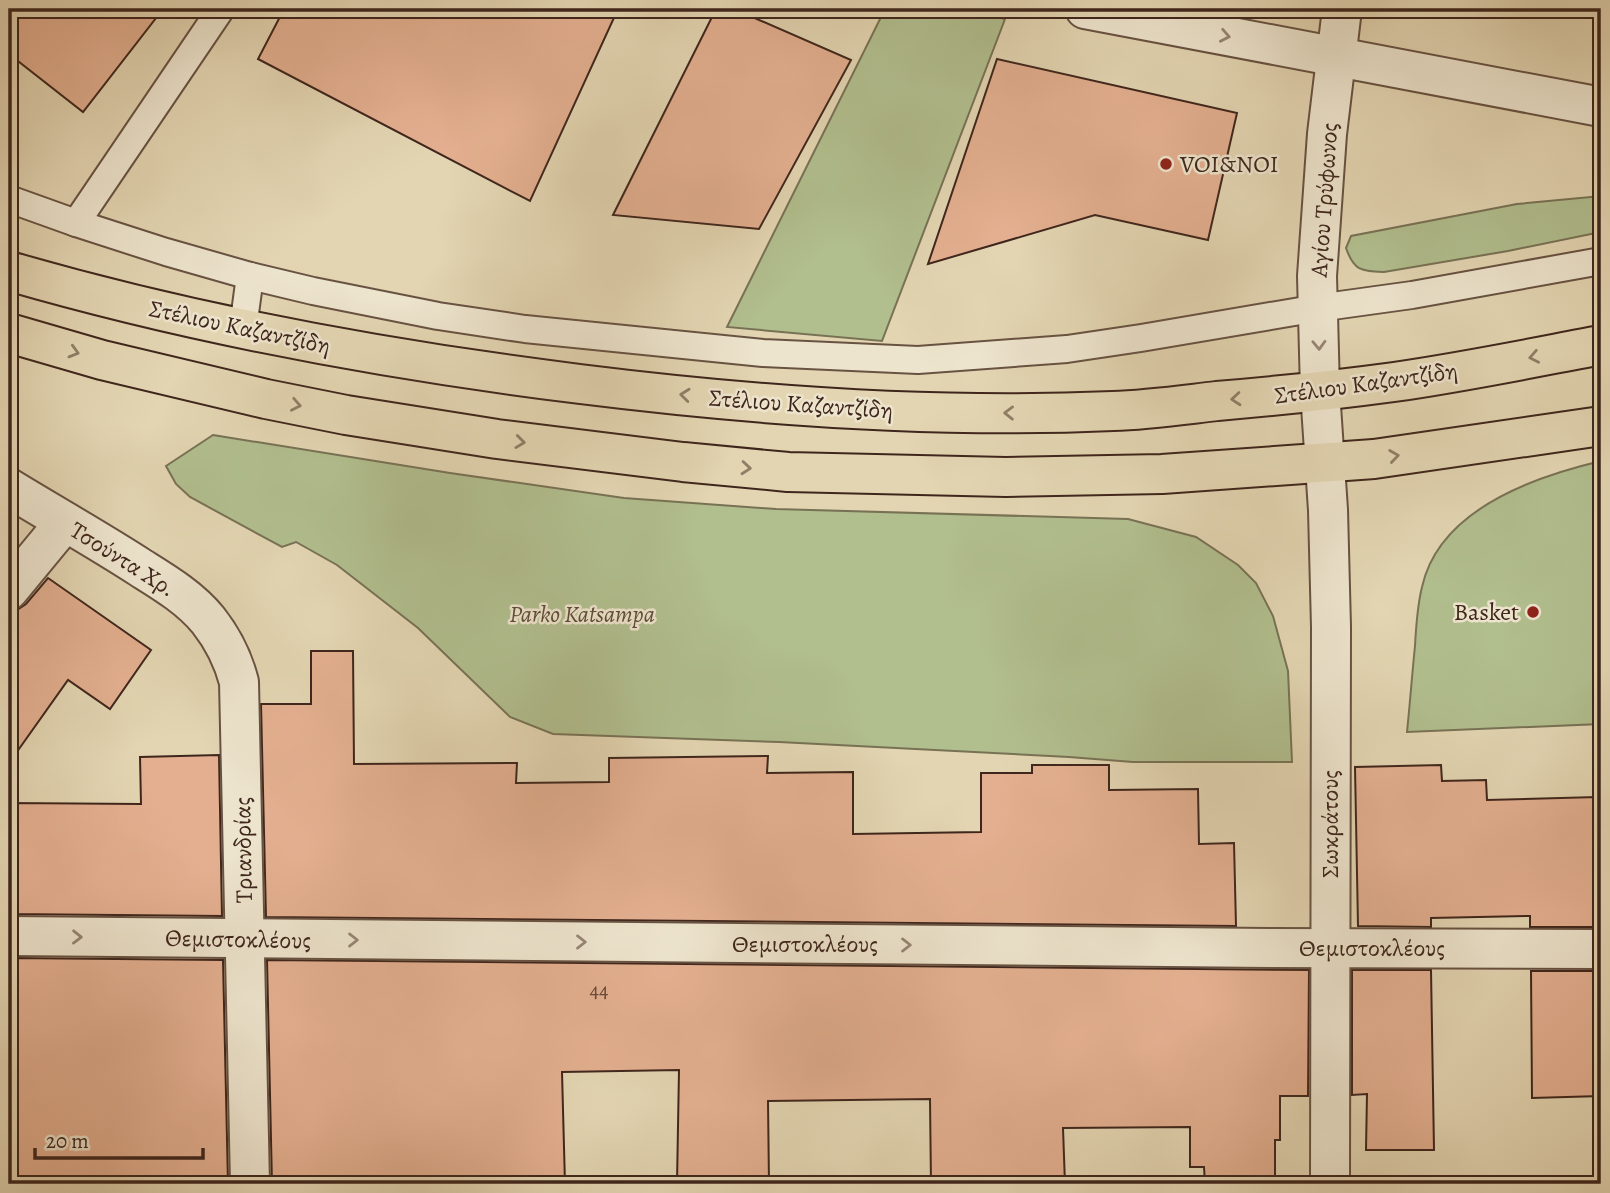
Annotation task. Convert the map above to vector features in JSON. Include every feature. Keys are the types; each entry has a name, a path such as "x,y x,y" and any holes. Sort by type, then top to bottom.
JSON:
{"main road":[{"name":"Στέλιου Καζαντζίδη","path":"9,271 95,296 243,328 329,346 473,370 720,399 899,412 1116,411 1320,391 1471,369 1601,345"},
{"path":"9,333 102,360 346,415 497,439 788,472 1006,477 1162,474 1387,457 1601,426"}],"street":[{"path":"1085,9 1601,107"},
{"name":"Αγίου Τρύφωνος","path":"1326,463 1320,391 1317,276 1322,197 1342,9"},
{"name":"Σωκράτους","path":"1326,463 1331,626 1330,1184"},
{"name":"Τσούντα Χρ.","path":"9,488 106,545 189,601 208,620 225,645"},
{"path":"9,590 65,522"},
{"name":"Τριανδρίας","path":"225,645 239,682 250,1184"},
{"name":"Θεμιστοκλέους","path":"9,936 1601,949"}],"lane":[{"path":"76,223 221,9"},
{"path":"9,199 166,252 250,276 389,307 526,329 763,353 859,358 918,360 1067,349 1318,307 1412,295 1601,261"},
{"path":"243,328 250,276"}],"green space":[{"path":"885,9 959,9 1005,19 882,341 727,327"},
{"path":"1601,196 1601,232 1508,251 1384,272 1359,268 1346,248 1351,236 1517,204"},
{"name":"Parko Katsampa","path":"213,435 624,498 776,509 1128,519 1196,537 1238,565 1256,583 1273,616 1288,671 1292,762 1133,762 779,742 553,734 510,717 418,628 337,565 296,542 282,547 190,497 176,484 166,466"},
{"path":"1601,461 1601,724 1407,732 1420,594 1432,560 1448,537 1492,501 1547,477"}],"building":[{"path":"9,9 163,9 83,112 9,54"},
{"path":"284,9 618,9 530,201 258,59"},
{"path":"716,9 734,9 851,60 759,229 613,215"},
{"path":"997,59 1237,113 1208,240 1095,215 928,264"},
{"path":"48,578 151,650 110,709 68,680 9,763 9,616 12,611 26,604"},
{"path":"311,651 353,651 354,764 517,763 516,783 609,782 609,758 768,756 767,773 853,772 853,834 981,832 981,773 1032,773 1032,765 1109,765 1109,790 1198,789 1199,844 1234,843 1236,926 266,917 261,704 311,704"},
{"path":"219,755 222,916 9,914 9,803 141,804 140,757"},
{"path":"1441,765 1442,781 1486,780 1487,800 1597,797 1598,830 1601,830 1601,927 1530,927 1530,916 1431,918 1431,927 1358,926 1355,767"},
{"path":"9,958 223,960 228,1184 9,1184"},
{"path":"267,960 1309,970 1308,1096 1280,1096 1280,1140 1275,1140 1275,1184 1205,1184 1204,1167 1190,1167 1190,1127 1063,1128 1065,1184 931,1184 930,1099 768,1101 769,1184 677,1184 679,1070 562,1072 565,1184 272,1184"},
{"path":"1352,970 1431,970 1434,1150 1366,1150 1367,1094 1352,1095"},
{"path":"1531,971 1601,971 1601,1096 1532,1098"}],"place":[{"name":"VOI&NOI","path":"1166,164"},
{"name":"Basket","path":"1533,612"}]}
